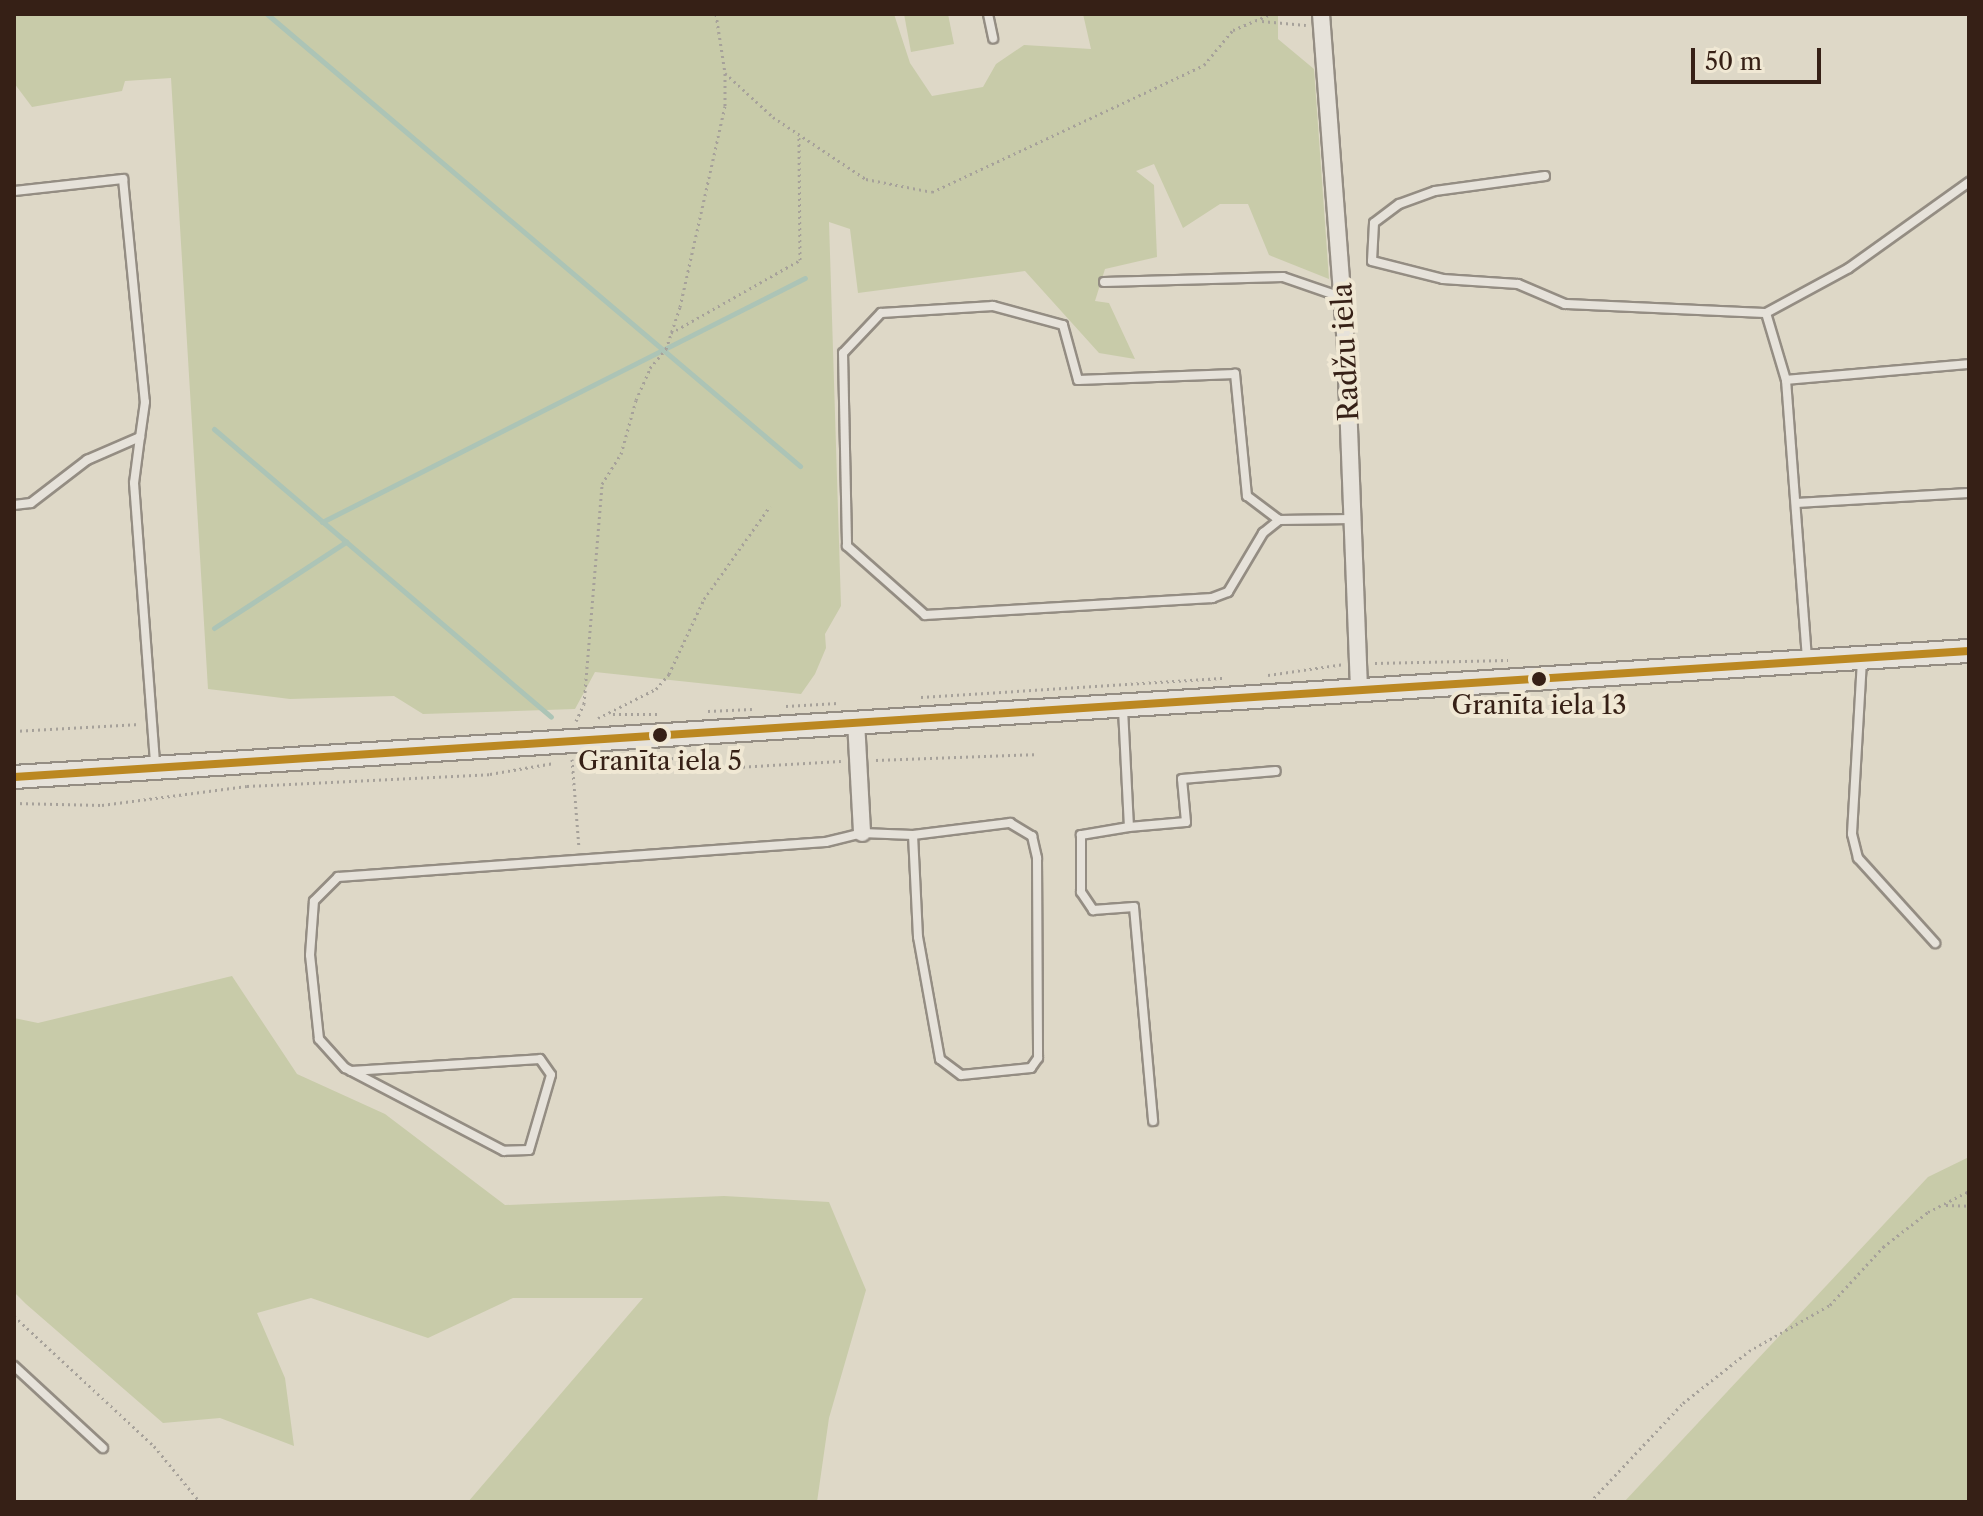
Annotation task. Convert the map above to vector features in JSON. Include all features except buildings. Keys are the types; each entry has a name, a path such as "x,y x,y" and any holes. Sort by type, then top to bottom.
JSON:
{"main road":[{"path":"14,777 1969,651"}],"street":[{"name":"Radžu iela","path":"1322,21 1342,297 1359,690"},
{"path":"856,721 862,833"}],"lane":[{"path":"988,14 993,38"},
{"path":"1545,176 1435,191 1399,204 1374,223 1372,261 1443,279 1518,284 1565,304 1766,313 1849,268 1969,182"},
{"path":"14,191 123,179 145,402 134,483 155,769"},
{"path":"1104,282 1283,277 1342,297"},
{"path":"1279,520 1263,533 1228,592 1212,598 925,615 847,546 843,353 881,313 993,306 1063,325 1078,380 1235,374 1247,496 1279,520 1353,519"},
{"path":"1766,313 1786,380 1807,663"},
{"path":"1786,380 1969,364"},
{"path":"14,505 31,503 87,460 140,437"},
{"path":"1796,503 1969,493"},
{"path":"1862,659 1852,834 1858,858 1935,943"},
{"path":"1123,704 1129,827"},
{"path":"1153,1121 1134,907 1093,910 1081,892 1081,835 1186,822 1182,779 1276,771"},
{"path":"351,1071 540,1059 551,1075 529,1150 504,1151 351,1071 319,1039 310,915 323,888 338,877 826,842 862,833 913,835 1010,823 1032,836 1037,858 1038,1058 1031,1068 961,1075 940,1059 918,937 913,835"},
{"path":"14,1366 103,1448"}],"path":[{"path":"580,859 575,741 584,704 602,484 621,454 650,368 671,333 725,106 725,73 716,14"},
{"path":"725,73 799,136 866,179 932,192 1204,65 1233,30 1271,14"},
{"path":"1258,21 1322,21"},
{"path":"671,333 800,260 799,136"},
{"path":"592,720 624,708 663,682 704,599 770,506"},
{"path":"14,731 152,724"},
{"path":"14,803 102,805 247,786 490,774 575,741 737,767 1036,754"},
{"path":"1590,1502 1683,1403 1749,1351 1830,1305 1883,1247 1942,1205 1969,1191"},
{"path":"1942,1205 1969,1206"},
{"path":"14,1316 154,1446 200,1502"}],"green space":[{"path":"14,14 894,14 910,63 932,96 983,87 996,64 1024,45 1091,49 1083,14 1278,14 1278,39 1314,69 1329,279 1269,255 1248,204 1220,204 1183,228 1154,164 1136,171 1154,185 1157,257 1105,269 1095,301 1109,303 1135,359 1099,353 1025,271 858,293 850,229 829,222 841,606 825,634 826,648 815,674 801,694 595,672 575,709 423,714 394,696 290,699 208,689 171,78 125,81 122,91 32,107 14,83"},
{"path":"904,14 948,14 954,44 911,52"},
{"path":"232,976 297,1074 385,1114 505,1205 724,1196 829,1202 866,1290 829,1418 817,1502 468,1502 643,1298 513,1298 428,1338 311,1298 257,1313 285,1378 294,1446 220,1418 163,1423 26,1304 14,1292 14,1018 38,1023"},
{"path":"1969,1157 1969,1502 1624,1502 1928,1177"}],"waterway":[{"path":"267,14 800,466"},
{"path":"322,522 805,278"},
{"path":"214,429 551,717"},
{"path":"214,628 346,542"}],"transit line":[{"name":"50","path":"14,777 1969,651"}],"place":[{"name":"Granīta iela 13","path":"1539,679"},
{"name":"Granīta iela 5","path":"660,735"}]}
